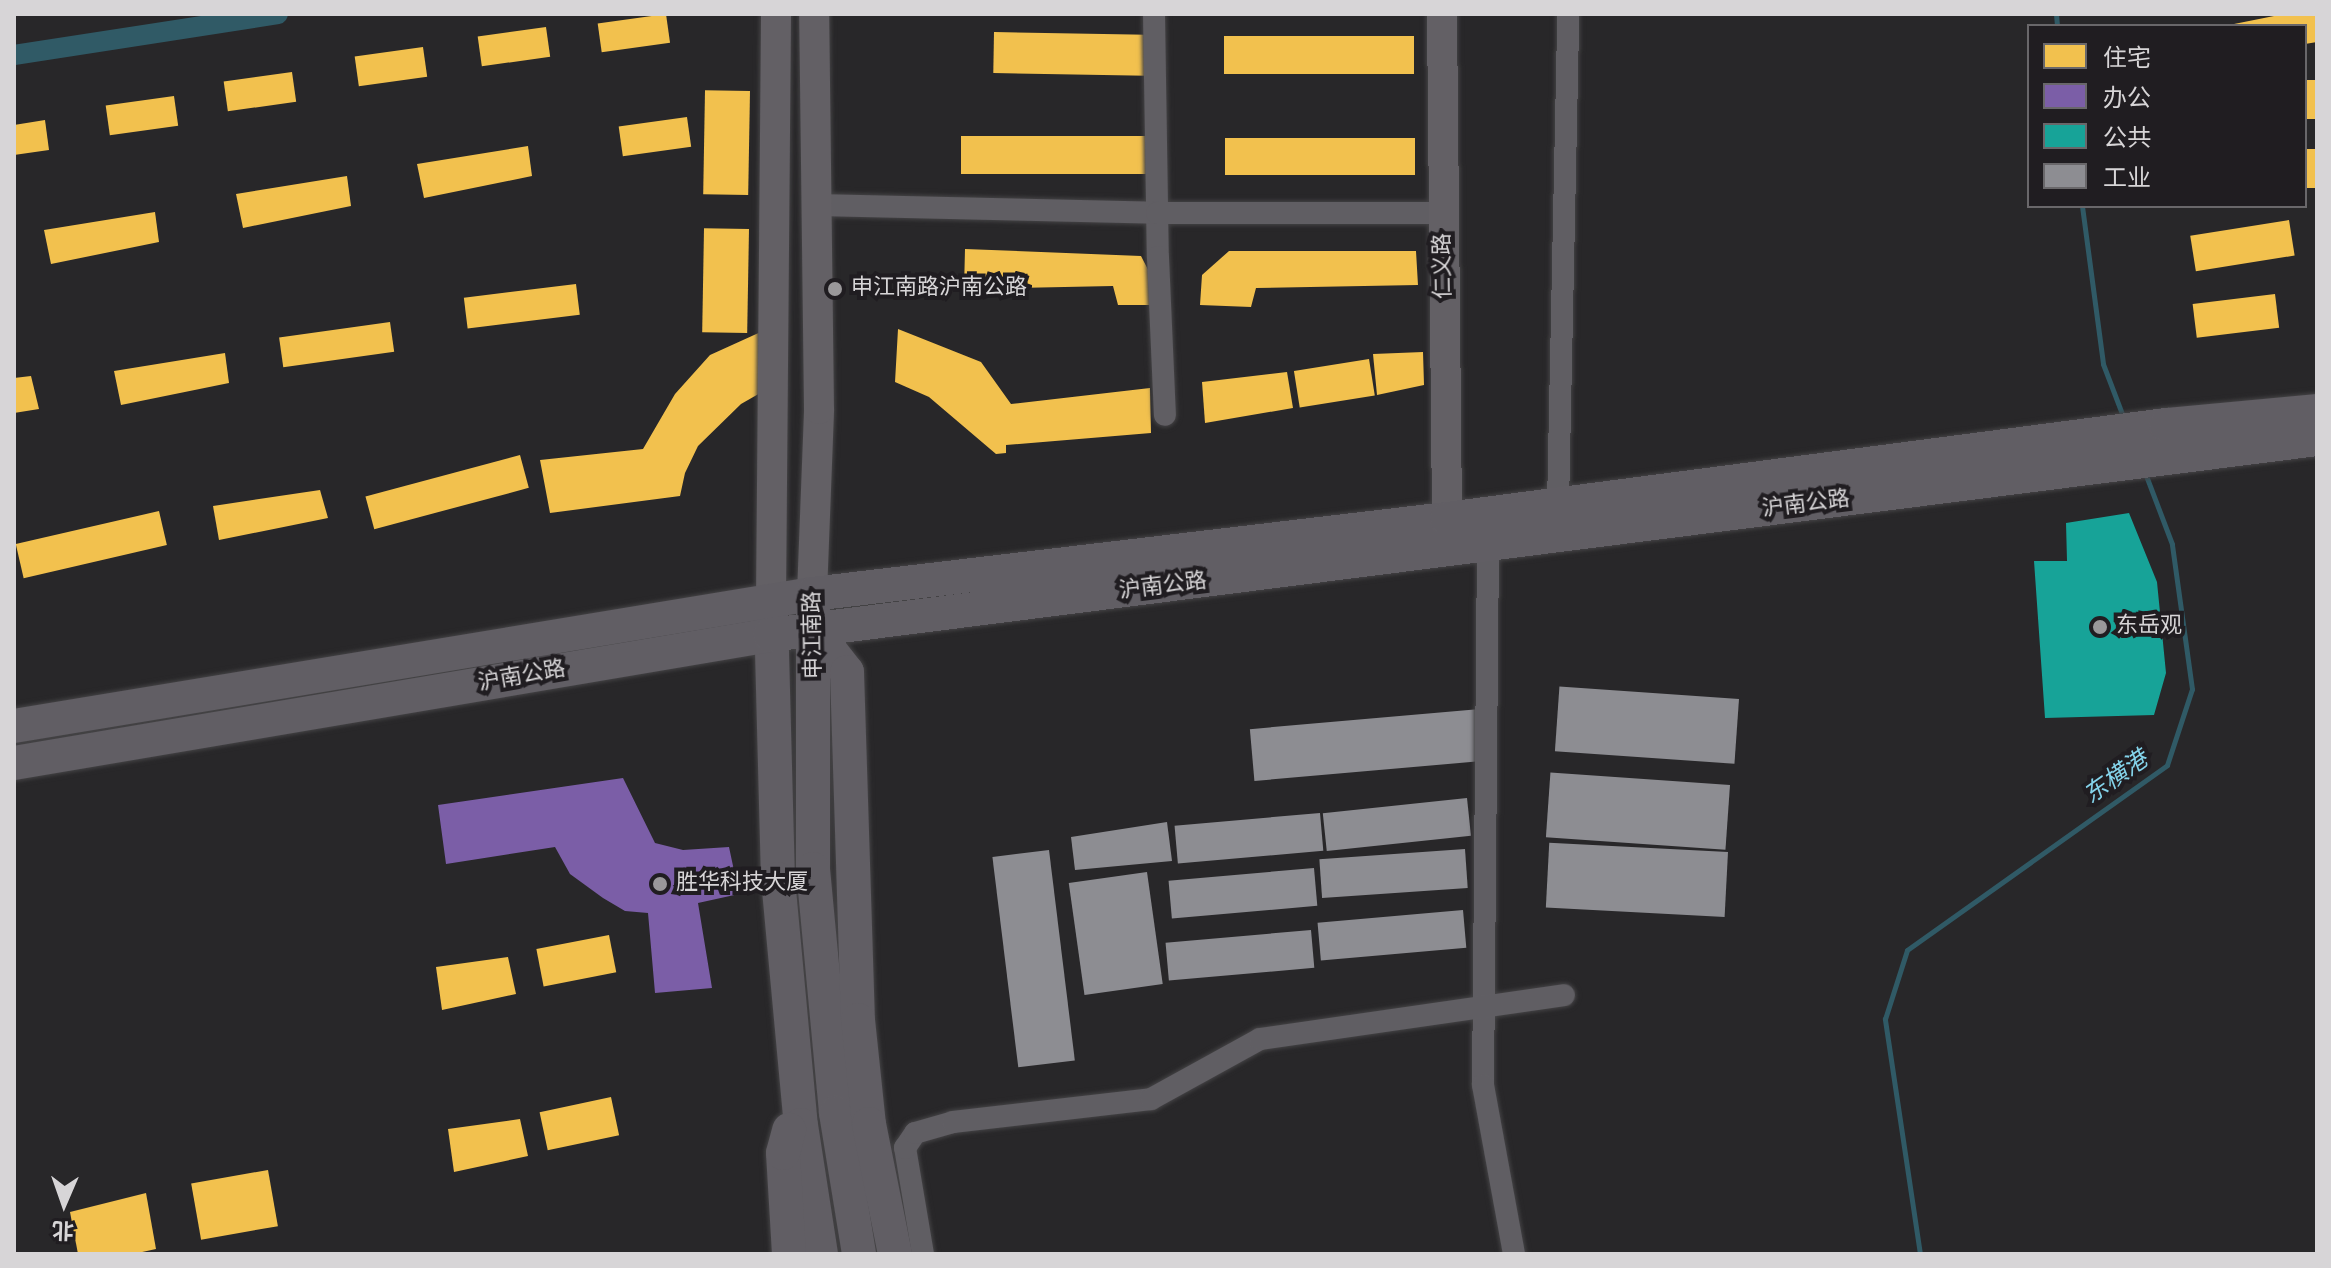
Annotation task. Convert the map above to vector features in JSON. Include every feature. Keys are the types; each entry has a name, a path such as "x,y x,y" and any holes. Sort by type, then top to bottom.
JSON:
{"main road":[{"name":"申江南路","path":"776,14 770,618 778,879 798,1099 821,1254"},
{"name":"申江南路","path":"814,14 819,409 812,594 815,631 813,869 836,1113 859,1254"},
{"name":"仁义路","path":"1442,14 1447,519"},
{"name":"沪南公路","path":"14,763 770,618 812,594 1447,519 2166,425 2317,411"},
{"name":"沪南公路","path":"14,726 770,618 815,631 2317,439"},
{"path":"815,631 847,672 853,951 869,1124 895,1254"},
{"path":"836,1113 848,1047 853,951"},
{"path":"789,1254 783,1153 798,1099"}],"street":[{"path":"1154,14 1157,213 1165,415"},
{"path":"1558,505 1568,14"},
{"path":"817,205 1157,213 1444,213"},
{"path":"1488,546 1483,1085 1514,1254"},
{"path":"923,1254 905,1148 915,1133 953,1122 1151,1099 1260,1039 1564,995"}],"building: 住宅":[{"path":"666,14 670,43 602,52 598,24"},
{"path":"2284,14 2317,14 2317,42 2307,44 2307,24 2234,24"},
{"path":"546,27 550,57 482,66 478,37"},
{"path":"994,32 1147,35 1146,76 993,73"},
{"path":"1224,36 1414,36 1414,74 1224,74"},
{"path":"423,47 427,77 359,86 355,57"},
{"path":"292,72 296,102 228,111 224,82"},
{"path":"2307,80 2317,80 2317,119 2307,119"},
{"path":"705,90 750,91 748,195 703,194"},
{"path":"174,96 178,126 110,135 106,106"},
{"path":"687,117 691,147 623,156 619,127"},
{"path":"45,120 49,150 14,155 14,125"},
{"path":"961,136 1152,136 1152,174 961,174"},
{"path":"1225,138 1415,138 1415,175 1225,175"},
{"path":"528,146 532,176 424,198 417,164"},
{"path":"2307,149 2317,149 2317,188 2307,188"},
{"path":"347,176 351,206 243,228 236,194"},
{"path":"155,212 159,242 51,264 44,230"},
{"path":"2289,220 2295,256 2196,271 2190,236"},
{"path":"704,228 749,229 747,333 702,332"},
{"path":"965,249 1141,256 1155,283 1160,305 1118,305 1113,286 964,289"},
{"path":"1229,251 1416,251 1418,285 1256,288 1251,307 1200,305 1202,275"},
{"path":"576,284 580,315 468,329 464,298"},
{"path":"2275,294 2279,328 2197,338 2193,304"},
{"path":"390,322 394,352 283,367 279,338"},
{"path":"898,329 981,362 1011,404 1150,388 1151,433 1006,445 1006,453 996,454 929,397 895,382"},
{"path":"765,330 762,392 741,404 698,446 685,473 680,496 550,513 540,460 643,449 675,394 710,355"},
{"path":"1423,352 1424,385 1377,395 1373,354"},
{"path":"225,353 229,383 121,405 114,371"},
{"path":"1369,359 1375,396 1300,407 1294,371"},
{"path":"1287,372 1293,408 1205,423 1202,382"},
{"path":"31,376 39,409 14,413 14,378"},
{"path":"520,455 529,488 374,529 365,496"},
{"path":"320,490 328,518 219,540 213,506"},
{"path":"159,511 167,545 24,578 16,544"},
{"path":"609,935 616,972 544,986 536,949"},
{"path":"508,957 516,994 442,1010 436,967"},
{"path":"611,1097 619,1135 548,1150 540,1112"},
{"path":"520,1119 528,1156 454,1172 448,1129"},
{"path":"268,1170 278,1226 201,1240 191,1184"},
{"path":"146,1193 156,1249 133,1254 78,1254 70,1212"}],"building: 办公":[{"name":"胜华科技大厦","path":"623,778 655,843 683,850 729,847 739,894 698,903 712,988 655,993 648,913 625,911 603,898 570,874 555,847 446,864 438,805"}],"building: 公共":[{"name":"东岳观","path":"2129,513 2157,582 2166,673 2154,715 2045,718 2034,561 2067,561 2066,523"}],"building: 工业":[{"path":"1559,686 1739,699 1734,764 1555,751"},
{"path":"1480,709 1485,761 1254,781 1250,729"},
{"path":"1550,772 1730,785 1725,850 1546,837"},
{"path":"1467,798 1471,836 1327,851 1323,813"},
{"path":"1320,813 1323,851 1178,864 1175,826"},
{"path":"1167,822 1172,861 1075,870 1071,837"},
{"path":"1549,843 1728,852 1725,917 1546,908"},
{"path":"1465,849 1468,888 1322,898 1319,859"},
{"path":"1049,850 1075,1060 1018,1067 992,857"},
{"path":"1314,868 1317,906 1172,919 1169,881"},
{"path":"1147,872 1163,984 1084,995 1069,883"},
{"path":"1463,910 1466,948 1321,961 1318,923"},
{"path":"1311,930 1314,968 1169,981 1166,943"}],"waterway":[{"path":"14,55 278,14"},
{"name":"东横港","path":"2056,14 2057,24"},
{"name":"东横港","path":"2082,208 2103,364 2124,419"},
{"name":"东横港","path":"1920,1254 1885,1019 1907,950 2167,765 2192,689 2172,544 2145,473"}],"place":[{"name":"申江南路沪南公路","path":"835,289"},
{"name":"东岳观","path":"2100,627"},
{"name":"胜华科技大厦","path":"660,884"}]}
